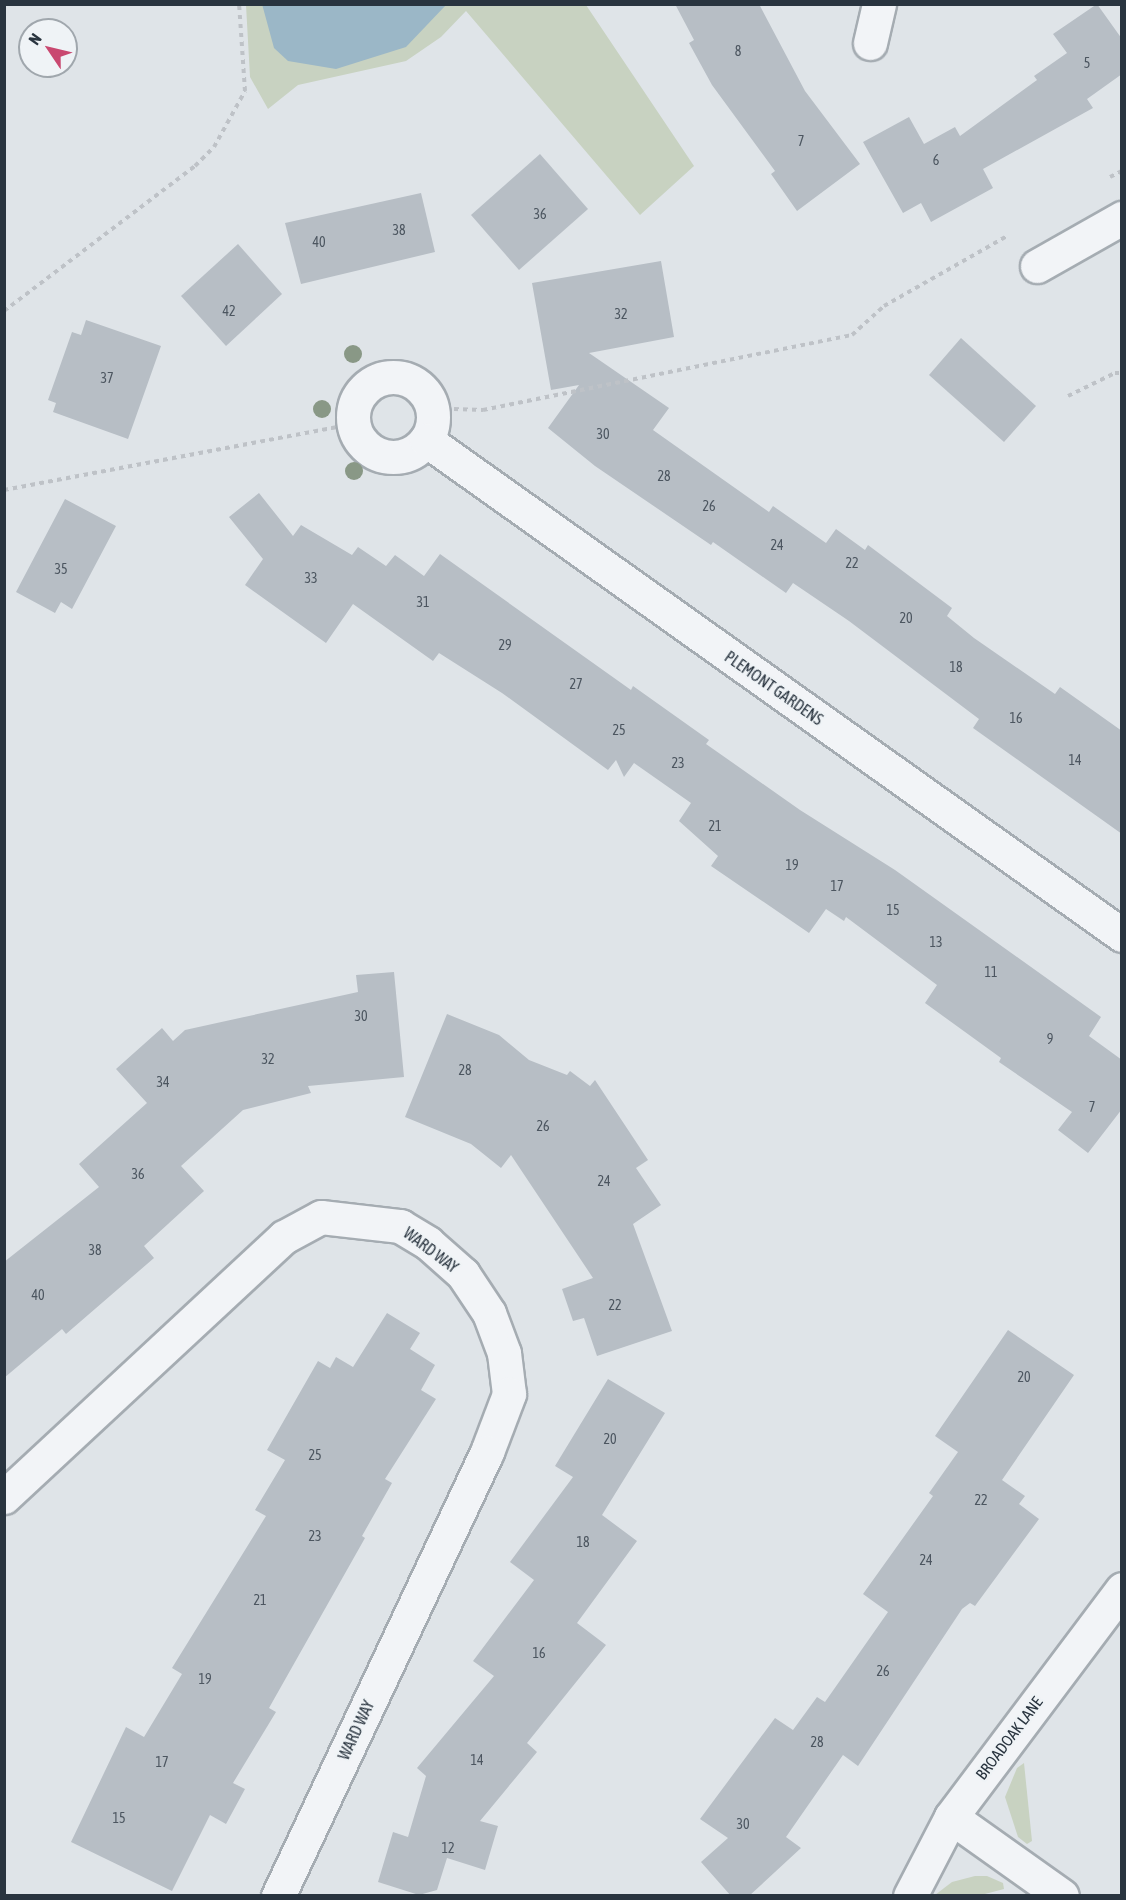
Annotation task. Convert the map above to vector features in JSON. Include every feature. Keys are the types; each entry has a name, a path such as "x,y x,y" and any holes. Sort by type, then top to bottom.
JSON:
{"street":[{"path":"870,43 879,4"},
{"path":"1037,266 1122,218"},
{"path":"384,377 400,377 415,383 426,393 433,408 426,440 414,452 398,457 383,457 363,444 352,424 359,395 369,383 384,377"},
{"name":"PLEMONT GARDENS","path":"426,440 1122,935"},
{"name":"WARD WAY","path":"4,1497 284,1237 321,1217 400,1226 428,1243 463,1274 489,1313 501,1343 509,1394 487,1452 278,1896"},
{"name":"BROADOAK LANE","path":"910,1896 951,1817 1122,1589"},
{"path":"951,1817 1062,1896"}],"path":[{"path":"4,311 195,166 214,147 245,91 239,4"},
{"path":"1101,182 1122,171"},
{"path":"433,408 483,410 852,335 884,306 1018,230"},
{"path":"1068,396 1115,373 1122,373"},
{"path":"4,490 352,424"}],"green space":[{"path":"246,5 586,5 694,166 640,215 466,11 441,37 406,61 298,85 268,109 250,77"},
{"path":"1024,1763 1032,1841 1027,1844 1018,1837 1005,1797 1017,1768"},
{"path":"975,1876 987,1876 1003,1883 1004,1889 981,1895 935,1895 952,1882"}],"water":[{"path":"262,4 446,5 406,47 336,69 288,61 274,48"}],"building":[{"path":"675,4 759,4 805,91 860,164 797,211 771,174 775,171 712,85 689,43 694,40"},
{"path":"1097,4 1122,39 1122,74 1087,99 1093,108 983,169 993,188 931,222 921,203 903,213 863,142 909,117 924,144 955,127 960,136 1037,80 1034,76 1067,53 1053,34"},
{"path":"540,154 588,209 519,270 471,215"},
{"path":"421,193 435,252 301,284 285,223"},
{"path":"238,244 282,294 226,346 181,296"},
{"path":"661,261 674,337 589,353 669,408 653,430 769,512 773,506 826,543 836,529 865,550 868,545 952,608 947,616 974,638 1055,694 1060,687 1122,731 1122,834 973,728 979,719 849,621 793,583 786,593 713,542 711,545 595,466 548,428 579,385 551,390 532,283"},
{"path":"86,320 161,346 128,439 53,412 56,403 48,400 72,332 81,335"},
{"path":"961,338 1036,406 1004,442 929,375"},
{"path":"259,493 293,536 301,525 352,555 358,547 386,566 395,555 424,576 440,554 631,690 633,686 709,740 706,744 800,810 895,870 1101,1017 1089,1036 1122,1060 1122,1109 1088,1153 1058,1130 1072,1112 999,1062 1001,1058 925,1003 937,985 846,917 844,921 826,909 809,933 711,866 718,856 679,821 691,803 634,763 624,777 616,760 608,770 502,693 439,653 433,661 353,604 326,643 245,585 263,559 229,517"},
{"path":"65,499 116,526 72,609 61,602 55,613 16,592"},
{"path":"394,972 404,1077 308,1086 311,1093 243,1110 181,1166 204,1191 144,1246 154,1258 66,1334 62,1329 4,1378 4,1262 99,1187 79,1164 147,1103 116,1069 162,1028 173,1041 185,1030 358,992 356,975"},
{"path":"447,1014 499,1035 529,1060 567,1075 570,1071 590,1086 595,1080 648,1160 636,1168 661,1205 633,1224 672,1331 597,1356 584,1318 573,1321 562,1289 593,1278 511,1155 501,1168 471,1144 405,1117"},
{"path":"387,1313 420,1333 410,1349 435,1365 421,1390 436,1399 385,1479 392,1483 362,1536 365,1538 269,1708 276,1712 233,1783 245,1789 226,1824 210,1815 172,1891 71,1842 126,1727 144,1737 182,1674 172,1668 266,1516 255,1510 285,1460 267,1450 318,1361 330,1368 336,1357 353,1367"},
{"path":"1008,1330 1074,1375 1002,1480 1025,1496 1019,1504 1039,1519 975,1606 970,1603 962,1609 858,1766 843,1755 786,1837 801,1848 749,1896 731,1896 701,1862 728,1838 700,1819 775,1718 793,1730 817,1697 825,1702 888,1612 863,1594 933,1496 929,1493 958,1452 935,1436"},
{"path":"608,1379 665,1413 602,1515 637,1541 577,1623 606,1645 527,1743 537,1752 480,1821 498,1826 485,1870 447,1858 437,1890 419,1895 378,1882 393,1832 408,1837 426,1776 417,1768 494,1676 473,1661 534,1580 510,1562 573,1477 555,1466"}]}
